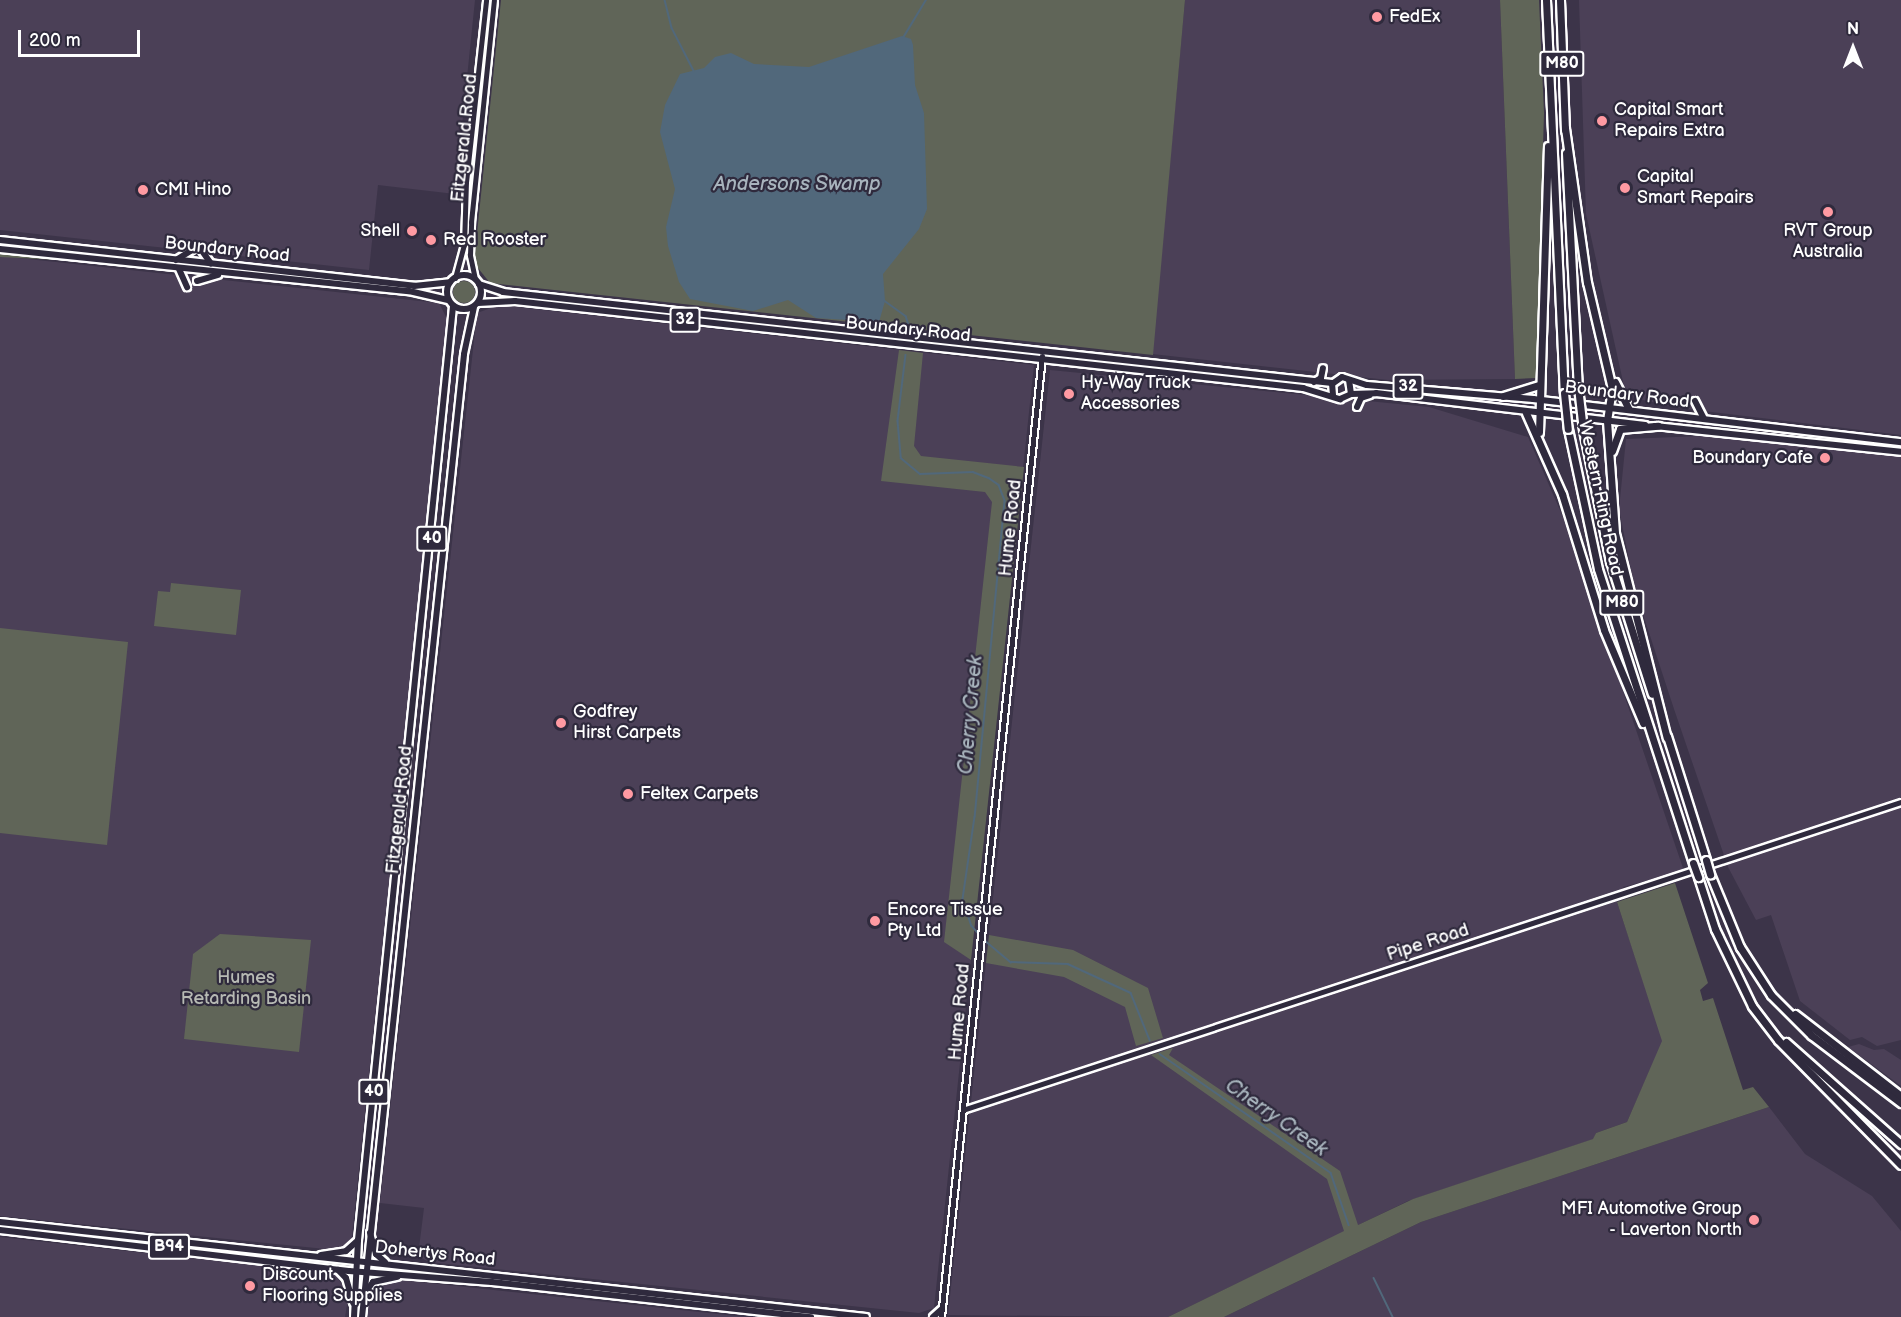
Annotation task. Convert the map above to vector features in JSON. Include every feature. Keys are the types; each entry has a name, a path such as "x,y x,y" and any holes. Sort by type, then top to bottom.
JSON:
{"highway":[{"name":"Western Ring Road","path":"1546,0 1564,393 1568,429 1598,569 1693,863 1739,980"},
{"name":"Western Ring Road","path":"1560,0 1578,387 1583,430 1610,561 1710,874 1753,972"},
{"path":"1545,451 1538,414 1550,102"},
{"path":"1565,128 1586,275 1612,389 1607,421 1617,544 1667,738"},
{"path":"1599,334 1620,398 1629,409"},
{"path":"1503,396 1539,385"},
{"path":"1526,413 1545,451 1572,522 1604,630 1659,759"},
{"path":"1610,463 1618,430 1658,426"},
{"path":"1753,972 1793,1014 1901,1096"},
{"path":"1753,972 1811,1035 1901,1103"},
{"path":"1739,980 1755,1004 1797,1053 1901,1144"},
{"path":"1739,980 1752,1006 1778,1040 1901,1165"}],"main road":[{"name":"Fitzgerald Road","path":"452,280 464,245 466,182 486,0"},
{"name":"Fitzgerald Road","path":"477,281 470,265 471,222 494,0"},
{"name":"Boundary Road","path":"0,240 176,261 414,285 452,280 477,281 503,292 1314,383 1332,383"},
{"path":"63,248 63,256"},
{"path":"200,248 211,264"},
{"name":"Boundary Road","path":"0,249 409,291 451,303 461,310 476,305 515,300 1303,388 1333,395"},
{"path":"176,261 192,250"},
{"path":"179,269 187,287"},
{"path":"197,281 221,273"},
{"name":"40","path":"451,303 452,280"},
{"name":"40","path":"476,305 477,281"},
{"name":"Fitzgerald Road","path":"354,1317 358,1240 432,538 451,303"},
{"name":"Fitzgerald Road","path":"362,1317 369,1229 446,539 464,354 476,305"},
{"path":"891,343 892,334"},
{"path":"1314,383 1322,378 1323,368"},
{"name":"32","path":"1332,383 1340,377 1349,380"},
{"name":"Boundary Road","path":"1349,380 1367,385 1539,399 1901,442"},
{"path":"1349,380 1351,394"},
{"path":"1332,383 1333,395"},
{"name":"Boundary Road","path":"1351,394 1376,393 1526,413 1901,452"},
{"path":"1357,407 1361,398 1376,393"},
{"name":"32","path":"1333,395 1342,399 1351,394"},
{"path":"1695,401 1707,420"},
{"path":"1829,444 1839,452 1851,446"},
{"path":"432,538 446,539"},
{"path":"389,941 402,942"},
{"name":"Dohertys Road","path":"0,1221 240,1246 666,1298 866,1317"},
{"path":"72,1237 73,1229"},
{"path":"369,1229 376,1254 387,1263"},
{"name":"Dohertys Road","path":"0,1230 239,1255 338,1270 559,1286"},
{"path":"148,1245 149,1237"},
{"path":"311,1256 346,1251 358,1240"},
{"path":"197,1251 198,1242"},
{"path":"239,1255 240,1246"},
{"path":"338,1270 346,1278 355,1309"},
{"path":"364,1296 374,1282 406,1275"},
{"name":"Dohertys Road","path":"666,1298 811,1317"},
{"path":"933,1317 942,1309"}],"street":[{"name":"Hume Road","path":"941,1317 1043,351"},
{"name":"Pipe Road","path":"963,1110 1901,802"}],"shaded area":[{"path":"0,0 475,0 455,194 378,185 369,270 0,230"},
{"path":"1185,0 1500,0 1515,379 1388,380 1152,354"},
{"path":"1579,0 1901,0 1901,435 1679,408 1634,398 1624,386 1586,214"},
{"path":"0,256 439,303 448,321 351,1245 345,1251 0,1216"},
{"path":"499,305 1034,365 934,1308 919,1313 429,1262 418,1256 424,1208 380,1203 477,313"},
{"path":"1050,370 1429,407 1528,437 1566,524 1684,871 1623,887 1617,902 1663,1041 1627,1122 1596,1133 1594,1139 1408,1201 1168,1317 948,1315"},
{"path":"1701,436 1901,456 1901,1040 1877,1046 1862,1037 1850,1040 1800,1001 1771,915 1756,920 1728,867 1674,709 1635,590 1619,509 1626,439"},
{"path":"1859,1044 1874,1050 1884,1049 1901,1060 1901,1086 1848,1047"},
{"path":"1769,1107 1805,1154 1872,1196 1901,1231 1901,1317 1224,1317 1421,1222"},
{"path":"0,1237 334,1274 349,1293 345,1317 0,1317"},
{"path":"392,1279 746,1317 366,1317 370,1296"}],"green space":[{"path":"501,0 1185,0 1153,355 490,283 474,263"},
{"path":"1500,0 1539,0 1544,113 1536,378 1515,379"},
{"path":"0,251 58,257 59,260 0,257"},
{"path":"464,281 472,284 475,292 472,300 464,303 456,300 453,292 456,284"},
{"path":"899,350 923,353 914,446 921,456 1024,467 971,960 944,942 992,502 985,492 881,481"},
{"path":"171,583 241,590 236,635 154,626 158,591 170,592"},
{"path":"0,628 128,642 107,845 0,833"},
{"path":"1675,883 1708,983 1700,990 1703,1001 1713,998 1743,1090 1753,1087 1769,1107 1421,1222 1224,1317 1168,1317 1344,1231 1327,1179 1151,1055 1173,1048 1169,1055 1340,1171 1358,1225 1413,1199 1593,1139 1596,1133 1627,1122 1662,1041 1617,902"},
{"name":"Humes Retarding Basin","path":"220,934 311,940 299,1052 184,1039 193,954"},
{"path":"989,935 1073,950 1148,988 1163,1038 1136,1046 1125,1007 1064,977 986,963"}],"water":[{"name":"Andersons Swamp","path":"902,36 911,39 913,45 915,85 924,113 927,209 919,229 883,274 885,301 879,322 816,318 788,300 753,311 690,299 679,282 668,246 666,227 675,189 660,132 665,105 680,74 704,68 715,57 731,53 754,64 809,67"}],"waterway":[{"name":"Cherry Creek","path":"665,0 672,28 694,71"},
{"path":"903,38 926,0"},
{"name":"Cherry Creek","path":"885,301 906,316 911,331"},
{"name":"Cherry Creek","path":"906,355 898,421 901,458 920,474 973,472 989,478 999,485 1005,501 975,817 963,899 972,926 979,934"},
{"name":"Cherry Creek","path":"982,938 1011,962 1068,964 1131,993 1150,1040"},
{"name":"Cherry Creek","path":"1160,1054 1331,1173 1349,1225"},
{"name":"Cherry Creek","path":"1374,1278 1393,1317"}],"place":[{"name":"FedEx","path":"1377,17"},
{"name":"Capital Smart Repairs Extra","path":"1602,121"},
{"name":"Capital Smart Repairs","path":"1625,188"},
{"name":"CMI Hino","path":"143,190"},
{"name":"RVT Group Australia","path":"1828,212"},
{"name":"Shell","path":"412,231"},
{"name":"Red Rooster","path":"431,240"},
{"name":"Hy-Way Truck Accessories","path":"1069,394"},
{"name":"Boundary Cafe","path":"1825,458"},
{"name":"Godfrey Hirst Carpets","path":"561,723"},
{"name":"Feltex Carpets","path":"628,794"},
{"name":"Encore Tissue Pty Ltd","path":"875,921"},
{"name":"MFI Automotive Group - Laverton North","path":"1754,1220"},
{"name":"Discount Flooring Supplies","path":"250,1286"}]}
